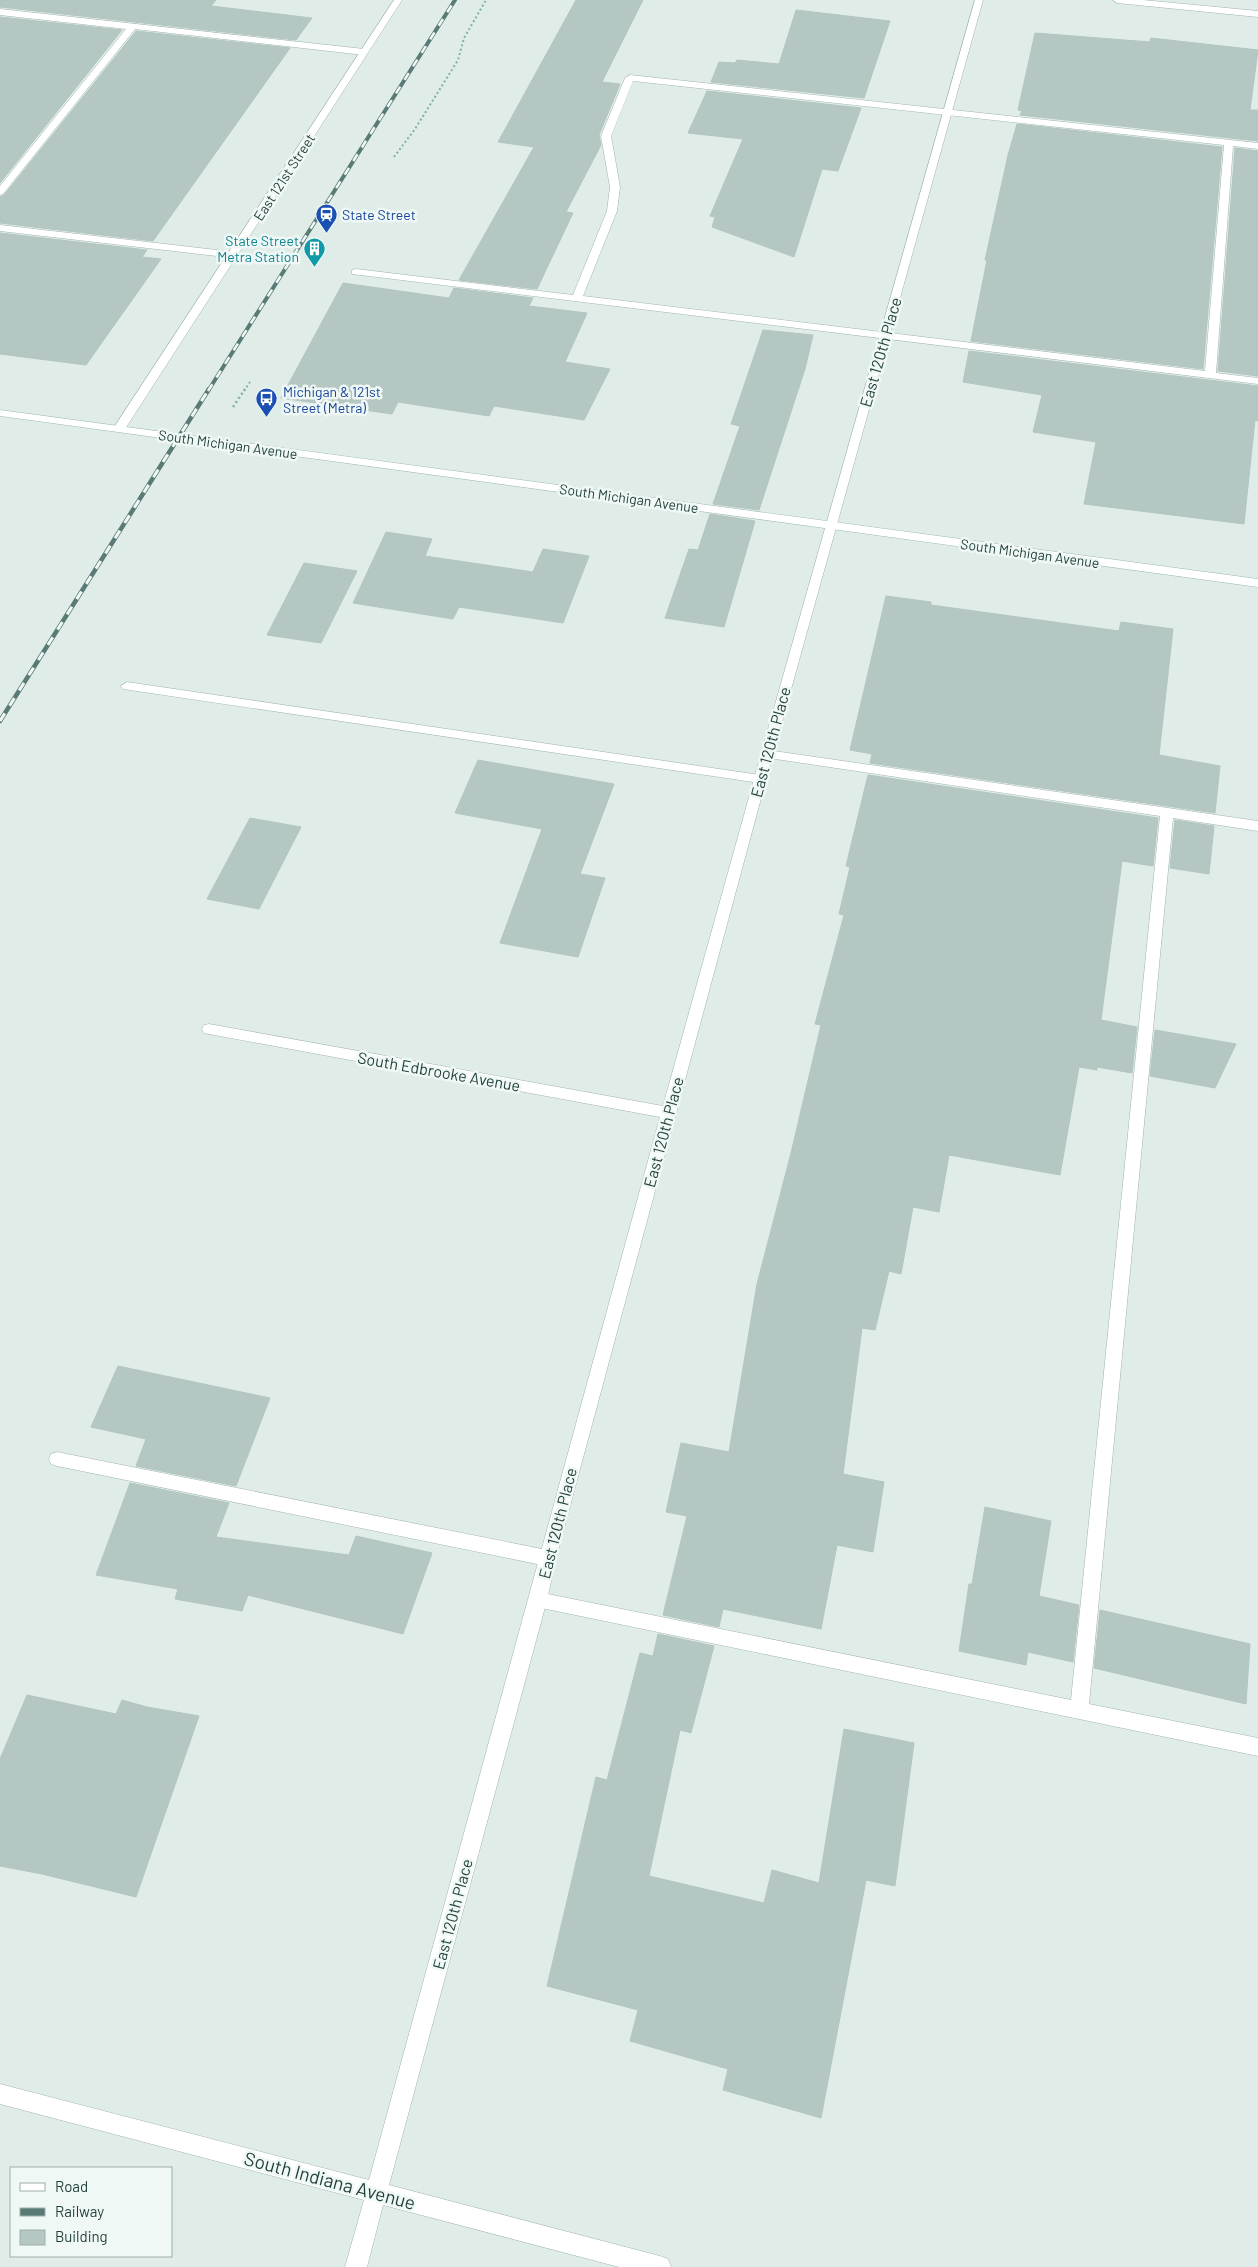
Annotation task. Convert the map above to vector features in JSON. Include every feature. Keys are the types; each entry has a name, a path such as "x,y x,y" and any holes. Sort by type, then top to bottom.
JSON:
{"street":[{"name":"East 121st Street","path":"119,429 234,256 398,0"},
{"name":"East 120th Place","path":"356,2267 538,1600 547,1558 668,1113 978,0"},
{"path":"1117,0 1258,14"},
{"path":"0,12 364,52"},
{"path":"0,192 133,26"},
{"path":"577,299 612,211 615,187 606,136 630,78 1258,146"},
{"path":"1210,376 1229,143"},
{"path":"0,228 234,256"},
{"path":"356,272 1258,381"},
{"name":"South Michigan Avenue","path":"0,413 1258,583"},
{"path":"126,686 760,779"},
{"path":"767,754 1258,826"},
{"path":"1079,1710 1168,812"},
{"name":"South Edbrooke Avenue","path":"209,1029 668,1113"},
{"path":"57,1459 547,1558"},
{"path":"538,1600 1258,1747"},
{"name":"South Indiana Avenue","path":"0,2094 660,2267"}],"path":[{"path":"394,157 415,130 458,60 464,38 486,0"},
{"path":"234,406 250,382"}],"building":[{"path":"0,0 216,0 211,6 312,18 296,40 0,7"},
{"path":"576,0 643,0 602,82 620,84 599,135 601,145 566,212 573,213 537,289 459,280 534,147 498,142"},
{"path":"796,10 890,21 864,98 711,82 719,62 735,63 737,60 779,64"},
{"path":"0,17 122,30 0,183"},
{"path":"136,31 290,48 153,241 0,223 0,197 4,195"},
{"path":"1035,33 1150,42 1151,38 1258,50 1250,110 1258,110 1258,141 1020,115 1022,111 1018,110"},
{"path":"707,91 861,108 838,171 822,169 794,257 712,227 715,217 710,216 743,139 688,133"},
{"path":"1017,124 1222,147 1203,369 971,341 987,260 985,260 1008,155"},
{"path":"1235,148 1258,151 1258,376 1218,371"},
{"path":"0,233 147,250 142,257 161,259 86,365 0,354"},
{"path":"343,283 449,298 454,288 533,298 529,306 587,313 565,362 610,369 584,420 494,406 489,416 398,402 392,414 281,398"},
{"path":"763,330 813,335 805,369 759,510 713,504 740,426 731,424"},
{"path":"969,351 1258,386 1258,421 1255,420 1244,524 1084,504 1096,442 1033,432 1042,395 963,382"},
{"path":"710,514 755,521 724,627 665,618 689,549 698,550"},
{"path":"386,532 432,539 425,556 533,572 543,549 589,556 563,623 459,607 453,619 353,603"},
{"path":"304,563 357,571 321,643 267,635"},
{"path":"886,596 931,602 931,605 1119,631 1121,622 1173,629 1159,755 1220,766 1215,813 870,763 872,754 850,750"},
{"path":"478,760 614,784 580,874 605,878 578,957 500,943 542,829 455,813"},
{"path":"868,775 1158,818 1153,866 1122,861 1101,1020 1137,1027 1132,1073 1097,1067 1097,1070 1079,1067 1060,1175 949,1155 939,1212 913,1207 901,1274 889,1271 875,1330 862,1328 843,1474 884,1482 873,1552 837,1545 821,1629 723,1609 719,1627 663,1615 687,1516 666,1512 681,1443 729,1452 757,1284 791,1153 821,1025 815,1024 844,915 839,914 850,867 846,866"},
{"path":"250,818 301,827 259,909 207,899"},
{"path":"1175,820 1214,826 1209,874 1170,868"},
{"path":"1155,1030 1236,1044 1215,1088 1150,1076"},
{"path":"118,1366 270,1398 236,1486 136,1466 146,1439 91,1427"},
{"path":"130,1483 229,1503 216,1537 349,1555 356,1536 432,1553 403,1634 248,1595 242,1611 175,1599 178,1589 96,1575"},
{"path":"985,1507 1051,1521 1039,1596 1079,1605 1073,1662 1028,1652 1026,1665 959,1651 969,1584 972,1584"},
{"path":"1100,1610 1250,1644 1246,1704 1094,1668"},
{"path":"658,1634 714,1646 691,1733 680,1730 649,1876 764,1903 772,1870 819,1883 844,1729 914,1743 895,1886 866,1880 821,2118 723,2090 728,2069 630,2041 638,2010 547,1986 596,1777 607,1780 640,1653 653,1656"},
{"path":"27,1695 116,1714 122,1700 147,1707 199,1716 136,1897 42,1874 0,1866 0,1759"}],"railway":[{"path":"208,391 455,0"},
{"path":"0,721 209,389"}],"place":[{"name":"State Street","path":"326,233"},
{"name":"State Street Metra Station","path":"315,267"},
{"name":"Michigan & 121st Street (Metra)","path":"267,418"}]}
